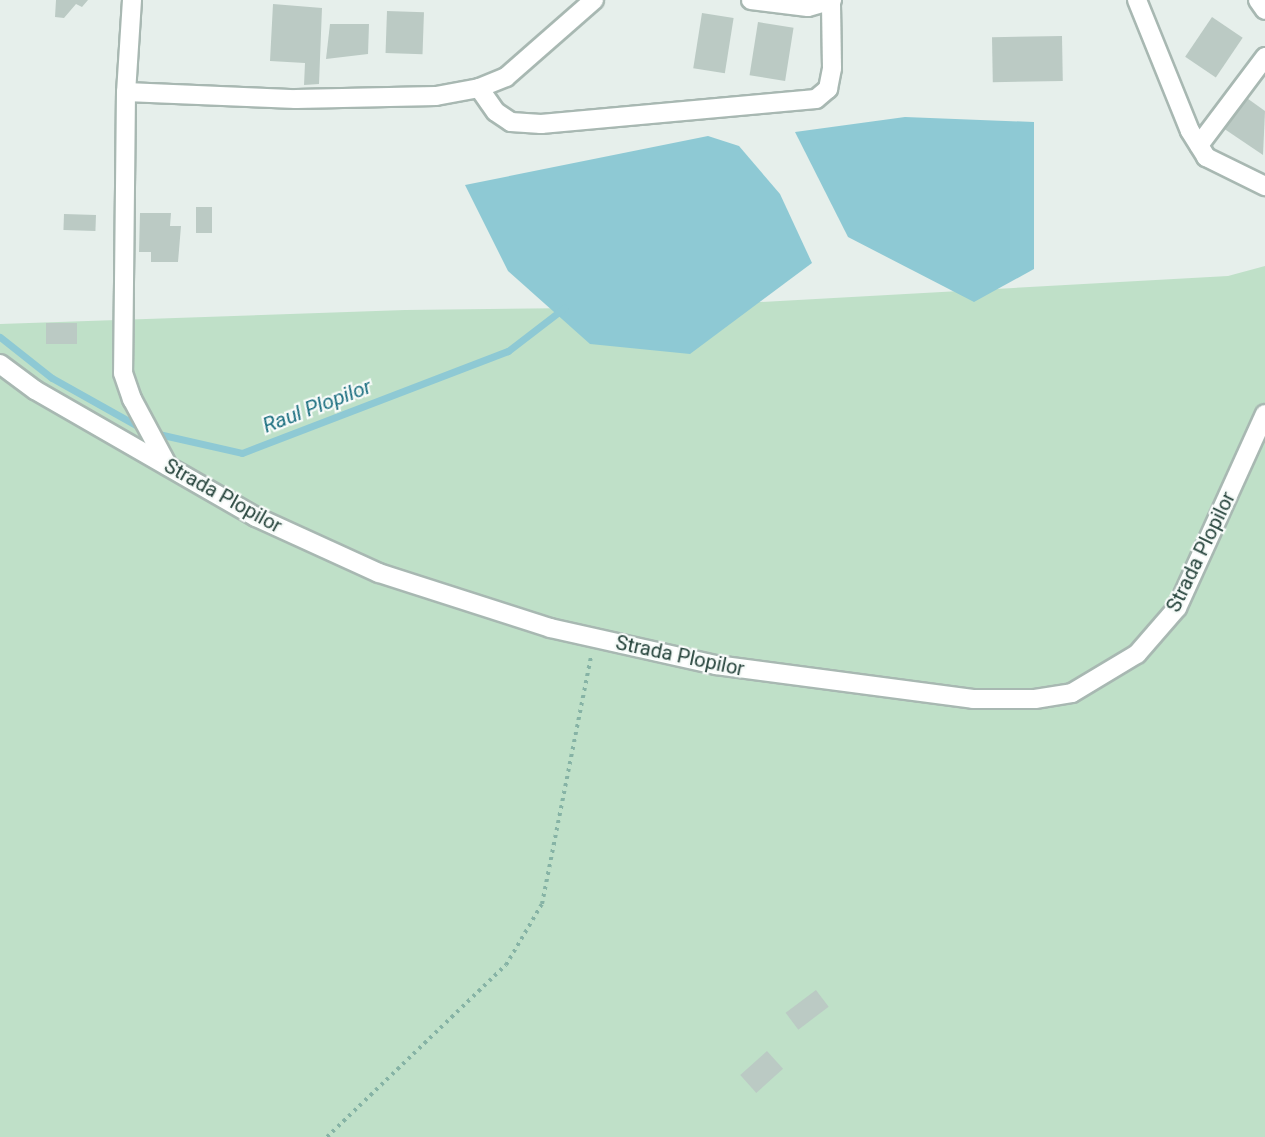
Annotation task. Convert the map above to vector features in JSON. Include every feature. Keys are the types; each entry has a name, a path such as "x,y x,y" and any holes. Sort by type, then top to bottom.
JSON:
{"street":[{"path":"132,0 126,92 123,373 132,399 168,466"},
{"path":"126,92 296,99 436,96 479,88 506,76 594,0"},
{"path":"479,88 496,112 511,122 541,124 816,99 828,89 832,68 831,1 808,7 751,0"},
{"path":"1137,0 1206,157 1265,186"},
{"path":"1258,0 1265,10"},
{"path":"1199,145 1265,57"},
{"name":"Strada Plopilor","path":"0,364 35,390 256,517 379,573 550,628 716,665 973,699 1035,699 1072,693 1137,654 1177,608 1265,414"}],"path":[{"path":"327,1137 506,965 542,904 575,722 595,638"}],"green space":[{"path":"1265,266 1265,1137 0,1137 0,324 405,310 671,307 1228,276"}],"water":[{"path":"905,117 1034,122 1034,269 974,302 848,237 795,132"},
{"path":"708,136 739,146 780,194 812,263 690,354 590,344 508,271 465,185"}],"building":[{"path":"56,0 88,0 82,7 76,4 64,18 55,17"},
{"path":"273,4 322,8 319,84 304,85 305,63 270,61"},
{"path":"387,11 424,12 423,54 386,53"},
{"path":"702,13 734,18 725,73 693,68"},
{"path":"1212,17 1243,38 1216,77 1185,57"},
{"path":"758,22 794,28 785,81 750,75"},
{"path":"330,24 369,24 368,54 326,59"},
{"path":"1062,36 1063,81 993,82 992,37"},
{"path":"1244,96 1265,111 1263,155 1223,128"},
{"path":"196,207 212,207 212,233 196,233"},
{"path":"140,213 171,213 170,226 181,226 178,262 151,262 151,252 139,252"},
{"path":"64,214 96,215 95,231 63,230"},
{"path":"46,323 77,323 77,344 46,344"},
{"path":"816,990 829,1007 798,1030 786,1013"},
{"path":"767,1051 783,1069 756,1093 740,1075"}],"waterway":[{"name":"Raul Plopilor","path":"154,433 242,453 508,351 564,308"},
{"name":"Raul Plopilor","path":"0,337 52,378 141,428"}]}
